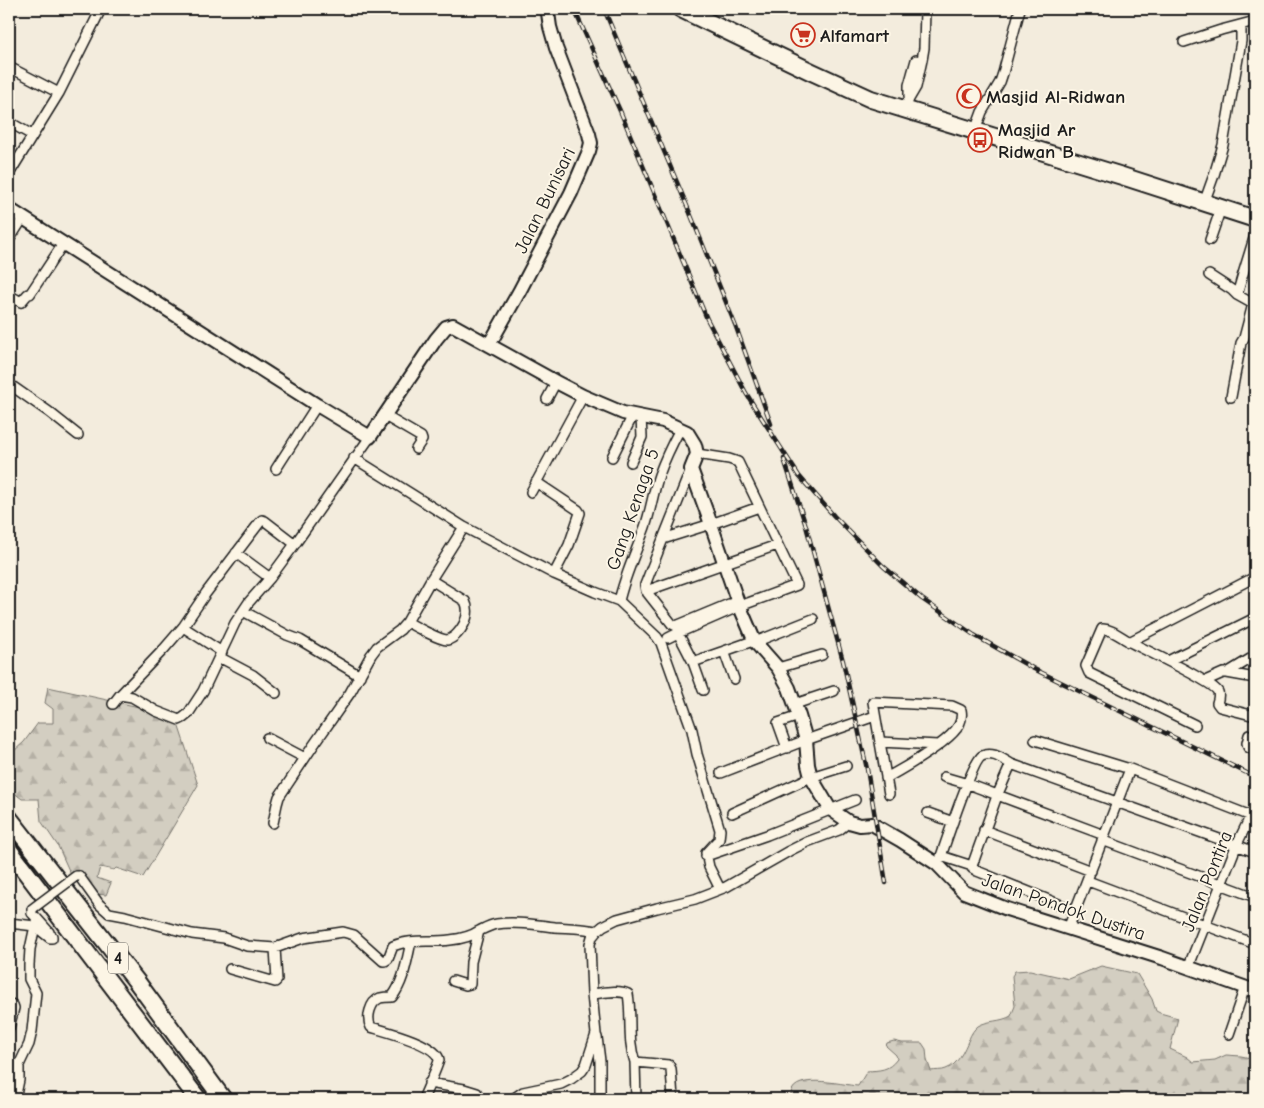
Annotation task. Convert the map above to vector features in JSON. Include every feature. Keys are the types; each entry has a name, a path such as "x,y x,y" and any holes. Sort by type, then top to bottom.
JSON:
{"highway":[{"path":"681,9 871,99 907,104 975,131 1255,219"},
{"name":"4","path":"9,818 131,975 223,1099"},
{"name":"4","path":"9,850 198,1099"}],"main road":[{"name":"Jalan Bunisari","path":"489,345 571,193 591,143 556,48 548,14 545,9"},
{"path":"9,209 370,437 436,339 450,325 456,326 583,396 613,409 663,421 687,432 695,445 697,454 691,469 726,564 738,603 755,642 778,668 789,688 806,740 811,777 830,809 849,822"},
{"name":"Jalan Pondok Dustira","path":"849,822 860,825 872,824 900,840 937,864 964,892 1007,909 1162,958 1250,989"}],"street":[{"path":"907,104 919,47 919,9"},
{"path":"907,104 916,87 922,60 925,9"},
{"path":"975,131 982,112 1000,82 1020,9"},
{"path":"9,174 59,93 98,10"},
{"path":"1184,42 1255,21"},
{"path":"1204,203 1223,145 1241,41 1241,30 1238,26"},
{"path":"9,67 59,93"},
{"path":"9,122 32,135"},
{"path":"1210,240 1221,208"},
{"path":"9,240 23,218"},
{"path":"1237,295 1255,235"},
{"path":"9,302 14,298 21,302 30,294 63,244"},
{"path":"1209,275 1254,305 1241,343 1231,397"},
{"path":"547,399 556,382"},
{"path":"9,384 78,435"},
{"path":"531,492 583,396"},
{"path":"276,470 318,405"},
{"path":"385,416 421,437 422,440 416,449"},
{"path":"612,457 637,416"},
{"path":"631,462 642,437 637,416"},
{"name":"Gang Kenaga 5","path":"619,601 629,568 646,525 658,476 668,451 680,429"},
{"path":"120,695 136,700 156,711 179,720 188,714 203,691 235,623 296,544 370,437"},
{"path":"691,469 646,585 646,591 672,624 676,626 738,603 797,585 738,462 697,454"},
{"path":"354,458 464,527 554,574 619,601 657,637 661,643 684,706 720,830 719,839 706,852 710,868 720,889"},
{"path":"536,482 580,513 569,545 554,574"},
{"path":"663,539 759,507"},
{"path":"112,704 183,627 206,593 262,520 296,544"},
{"path":"273,823 279,797 350,694 371,655 377,647 400,630 407,622 464,527"},
{"path":"646,591 777,545"},
{"path":"236,553 270,578"},
{"path":"1129,642 1255,577"},
{"path":"407,622 430,634 447,640 454,637 464,625 468,612 465,601 431,580"},
{"path":"668,638 738,603"},
{"path":"243,612 300,640 360,676"},
{"path":"1168,661 1255,618"},
{"path":"693,662 750,642 755,642 813,619"},
{"path":"183,627 276,693"},
{"path":"1195,725 1089,673 1086,666 1102,629 1107,629 1205,681 1218,690 1218,706 1255,716"},
{"path":"678,632 693,662 703,690"},
{"path":"724,651 734,679"},
{"path":"778,668 822,655"},
{"path":"1227,673 1255,656"},
{"path":"1205,681 1223,673 1255,678"},
{"path":"787,748 778,723 797,710 834,690"},
{"path":"886,778 949,737 958,726 962,715 961,710 952,706 873,702 875,716 880,742 886,778 889,794"},
{"path":"721,773 875,716"},
{"path":"1249,735 1248,747 1255,751"},
{"path":"267,738 305,758"},
{"path":"1035,740 1130,769 1253,812"},
{"path":"880,742 938,745"},
{"path":"1076,911 973,869 972,866 941,856 968,784 981,757 995,755 1011,764 1238,844 1255,852"},
{"path":"972,866 997,796 1011,764"},
{"path":"732,813 811,777 846,766"},
{"path":"1068,929 1130,769"},
{"path":"944,777 968,784 1255,898"},
{"path":"706,856 855,800"},
{"name":"Jalan Pontira","path":"1188,968 1221,884 1253,812"},
{"path":"928,813 953,822"},
{"path":"602,1098 600,1061 592,994 590,944 592,937 597,931 617,919 695,899 720,889 789,850 839,830 849,822"},
{"path":"984,830 1091,872"},
{"path":"9,923 35,926 50,938 52,937 32,912 32,909 76,876 79,876 99,904 109,913 192,934 224,938 247,946 275,948 303,938 343,932 354,935 383,961 388,959 393,946 411,942 450,940 479,932 484,928 508,923 560,928 583,928 597,931"},
{"path":"1088,881 1255,944"},
{"path":"15,1099 19,1080 19,1065 29,1044 32,1031 36,993 29,979 30,949 35,926"},
{"path":"453,981 466,985 470,984 471,962 479,932"},
{"path":"411,942 398,989 392,997 381,998 373,1004 368,1018 370,1025 373,1027 417,1041 436,1054 439,1062 423,1099"},
{"path":"230,970 273,982 276,981 275,948"},
{"path":"1229,1034 1250,989"},
{"path":"592,994 619,992 628,994 630,1032 635,1062 636,1099"},
{"path":"9,1003 14,1008 9,1028"},
{"path":"513,1099 523,1092 561,1084 582,1072 596,1034"},
{"path":"635,1062 669,1065 673,1099"},
{"path":"429,1083 477,1093"}],"green space":[{"path":"48,687 148,709 178,724 198,785 143,877 116,868 114,870 100,867 97,878 111,883 106,895 96,894 84,888 71,875 58,846 41,821 39,799 22,799 9,789 9,761 14,751 24,742 38,723 53,723 53,709 45,703"},
{"path":"1101,966 1137,974 1152,999 1156,1011 1178,1018 1170,1049 1193,1062 1215,1060 1226,1055 1255,1059 1255,1099 791,1099 792,1090 806,1082 817,1081 858,1086 867,1071 887,1068 894,1063 897,1059 896,1055 886,1046 887,1043 894,1041 922,1043 926,1049 931,1071 946,1069 957,1061 972,1033 978,1026 1011,1016 1015,1006 1012,976 1015,971 1030,970 1069,979"}],"railway":[{"path":"574,9 621,113 707,319 746,393 799,476 834,516 883,566 922,599 974,635 1034,669 1255,777"},
{"path":"604,9 736,327 771,424"},
{"path":"784,459 806,526 843,661 867,769 886,883"}],"place":[{"name":"Alfamart","path":"803,35"},
{"name":"Masjid Al-Ridwan","path":"969,96"},
{"name":"Masjid Ar Ridwan B","path":"980,140"}]}
